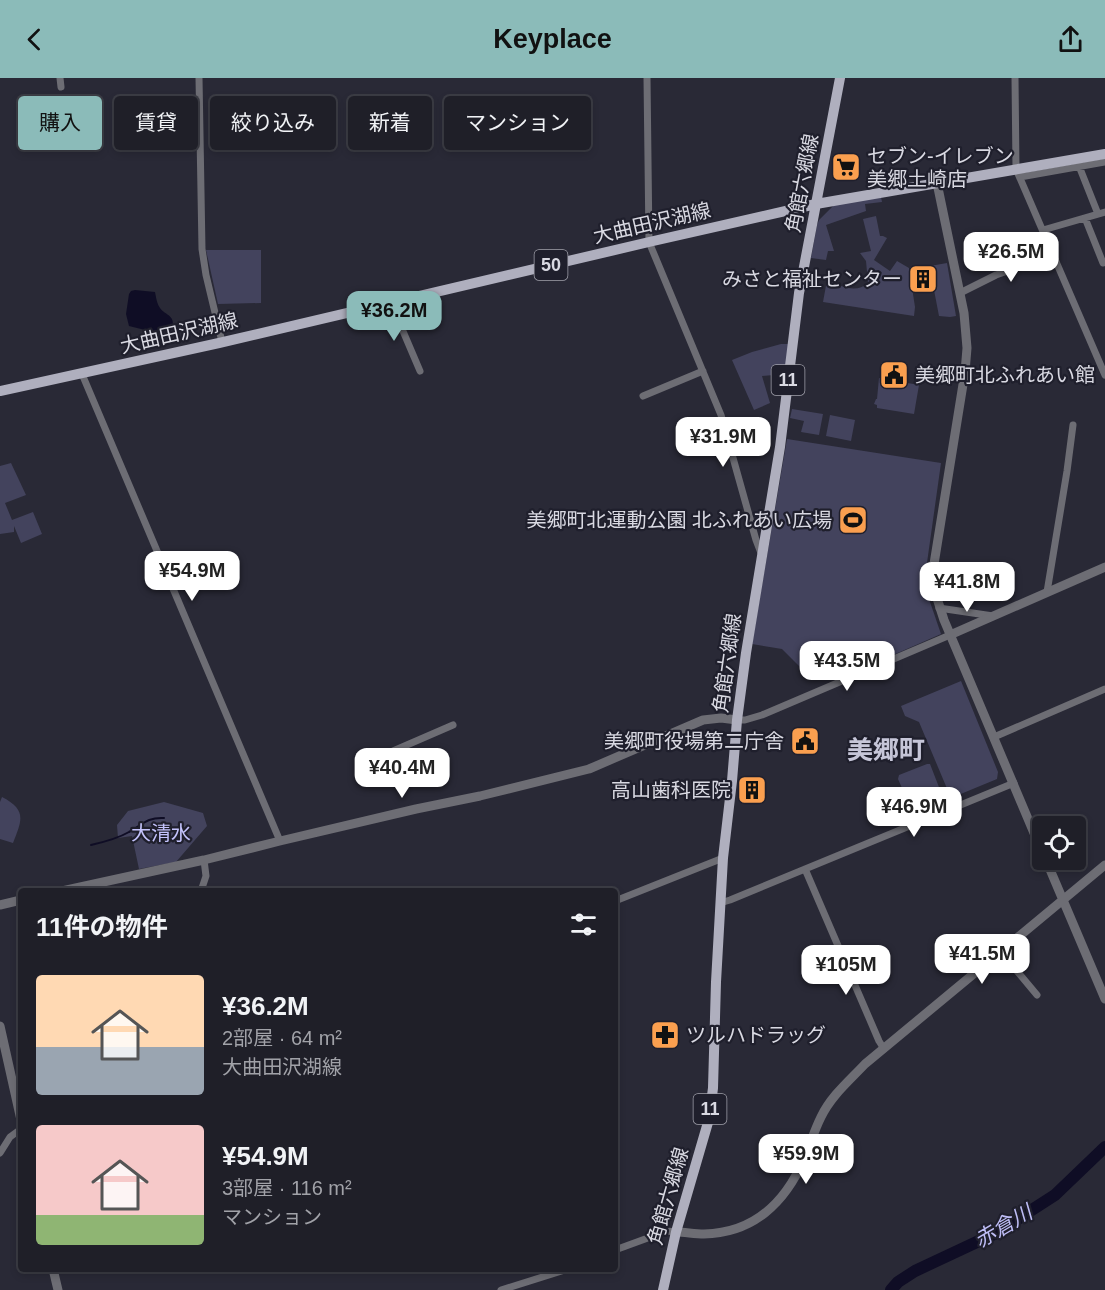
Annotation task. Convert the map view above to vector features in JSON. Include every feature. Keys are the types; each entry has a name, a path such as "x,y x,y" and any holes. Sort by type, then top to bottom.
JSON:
{"main road":[{"name":"角館六郷線","path":"663,1290 676,1232 709,1119 712,1098 723,858 737,720 780,447 799,292 840,78"},
{"name":"大曲田沢湖線","path":"0,391 222,342 816,204 937,183 1018,173 1105,154"}],"street":[{"path":"60,78 61,87"},
{"path":"199,78 201,249 222,342"},
{"path":"647,78 649,242 721,415 762,557"},
{"path":"1015,78 1018,173 1105,375"},
{"path":"1018,173 1105,162"},
{"path":"1043,230 1101,213 1079,166"},
{"path":"937,183 964,313 967,348 934,564 935,592 950,635 1032,827"},
{"path":"1084,218 1103,263"},
{"path":"960,293 996,275 1054,255"},
{"path":"391,303 420,371"},
{"path":"643,396 703,371"},
{"path":"82,374 280,840"},
{"path":"1047,592 1073,425"},
{"path":"76,888 589,769 704,720 721,718 745,720 762,715 1105,567"},
{"path":"939,608 994,616"},
{"path":"994,737 1105,689"},
{"path":"393,751 453,725"},
{"path":"720,903 1014,783"},
{"path":"618,900 723,858"},
{"path":"202,888 206,876 204,860"},
{"path":"618,1249 667,1232 704,1234 738,1228 754,1221 770,1209 783,1198 794,1180 822,1115 830,1102 865,1064 1105,865"},
{"path":"805,869 884,1049"},
{"path":"1050,870 1105,999"},
{"path":"0,905 18,901"},
{"path":"1001,952 1037,995"},
{"path":"0,1026 18,1107"},
{"path":"0,1153 10,1137 18,1131"},
{"path":"54,1272 58,1290"},
{"path":"501,1290 558,1272"}],"green space":[{"path":"881,197 882,202 865,204 866,211 826,225 834,251 828,251 826,260 811,258 819,220 834,205"},
{"path":"876,216 880,236 887,238 874,260 890,271 897,261 909,268 915,307 914,316 823,302 827,280 853,288 868,283 866,261 860,253 871,251 863,219"},
{"path":"206,250 261,250 261,303 218,304"},
{"path":"947,263 956,316 950,317 939,316 934,290 937,289 933,269 930,269 930,266"},
{"path":"781,344 789,344 786,374 762,376 770,403 754,410 732,360"},
{"path":"879,378 919,385 914,414 877,408 874,404 877,399"},
{"path":"792,409 823,414 819,435 801,432 804,421 790,418"},
{"path":"830,415 855,420 851,441 826,436"},
{"name":"美郷町北運動公園 北ふれあい広場","path":"787,439 941,463 925,577 929,599 941,634 843,677 823,676 811,672 800,667 782,649 752,644"},
{"path":"11,463 26,495 5,503 12,520 33,512 42,534 21,543 14,526 14,532 0,534 0,466"},
{"path":"961,681 998,772 997,779 951,798 919,722 905,716 901,706"},
{"path":"930,764 944,800 913,813 898,779 899,775"},
{"path":"2,797 16,806 19,811 19,828 13,843 0,839"},
{"name":"大清水","path":"164,802 203,813 207,826 176,862 139,869 132,836 118,838 117,825 128,811"}],"shaded area":[{"path":"135,290 155,292 162,311 172,318 172,329 149,331 129,326 126,314 129,294"}],"waterway":[{"path":"91,845 120,837 149,820 164,818"},
{"name":"赤倉川","path":"891,1290 898,1282 915,1271 996,1233 1055,1195 1105,1147"}],"place":[{"name":"セブン-イレブン 美郷土崎店","path":"846,167"},
{"name":"みさと福祉センター","path":"923,279"},
{"name":"美郷町北ふれあい館","path":"894,375"},
{"name":"美郷町北運動公園 北ふれあい広場","path":"853,520"},
{"name":"美郷町役場第二庁舎","path":"805,741"},
{"name":"高山歯科医院","path":"752,790"},
{"name":"ツルハドラッグ","path":"665,1035"}],"district":[{"name":"美郷町","path":"886,750"}]}
